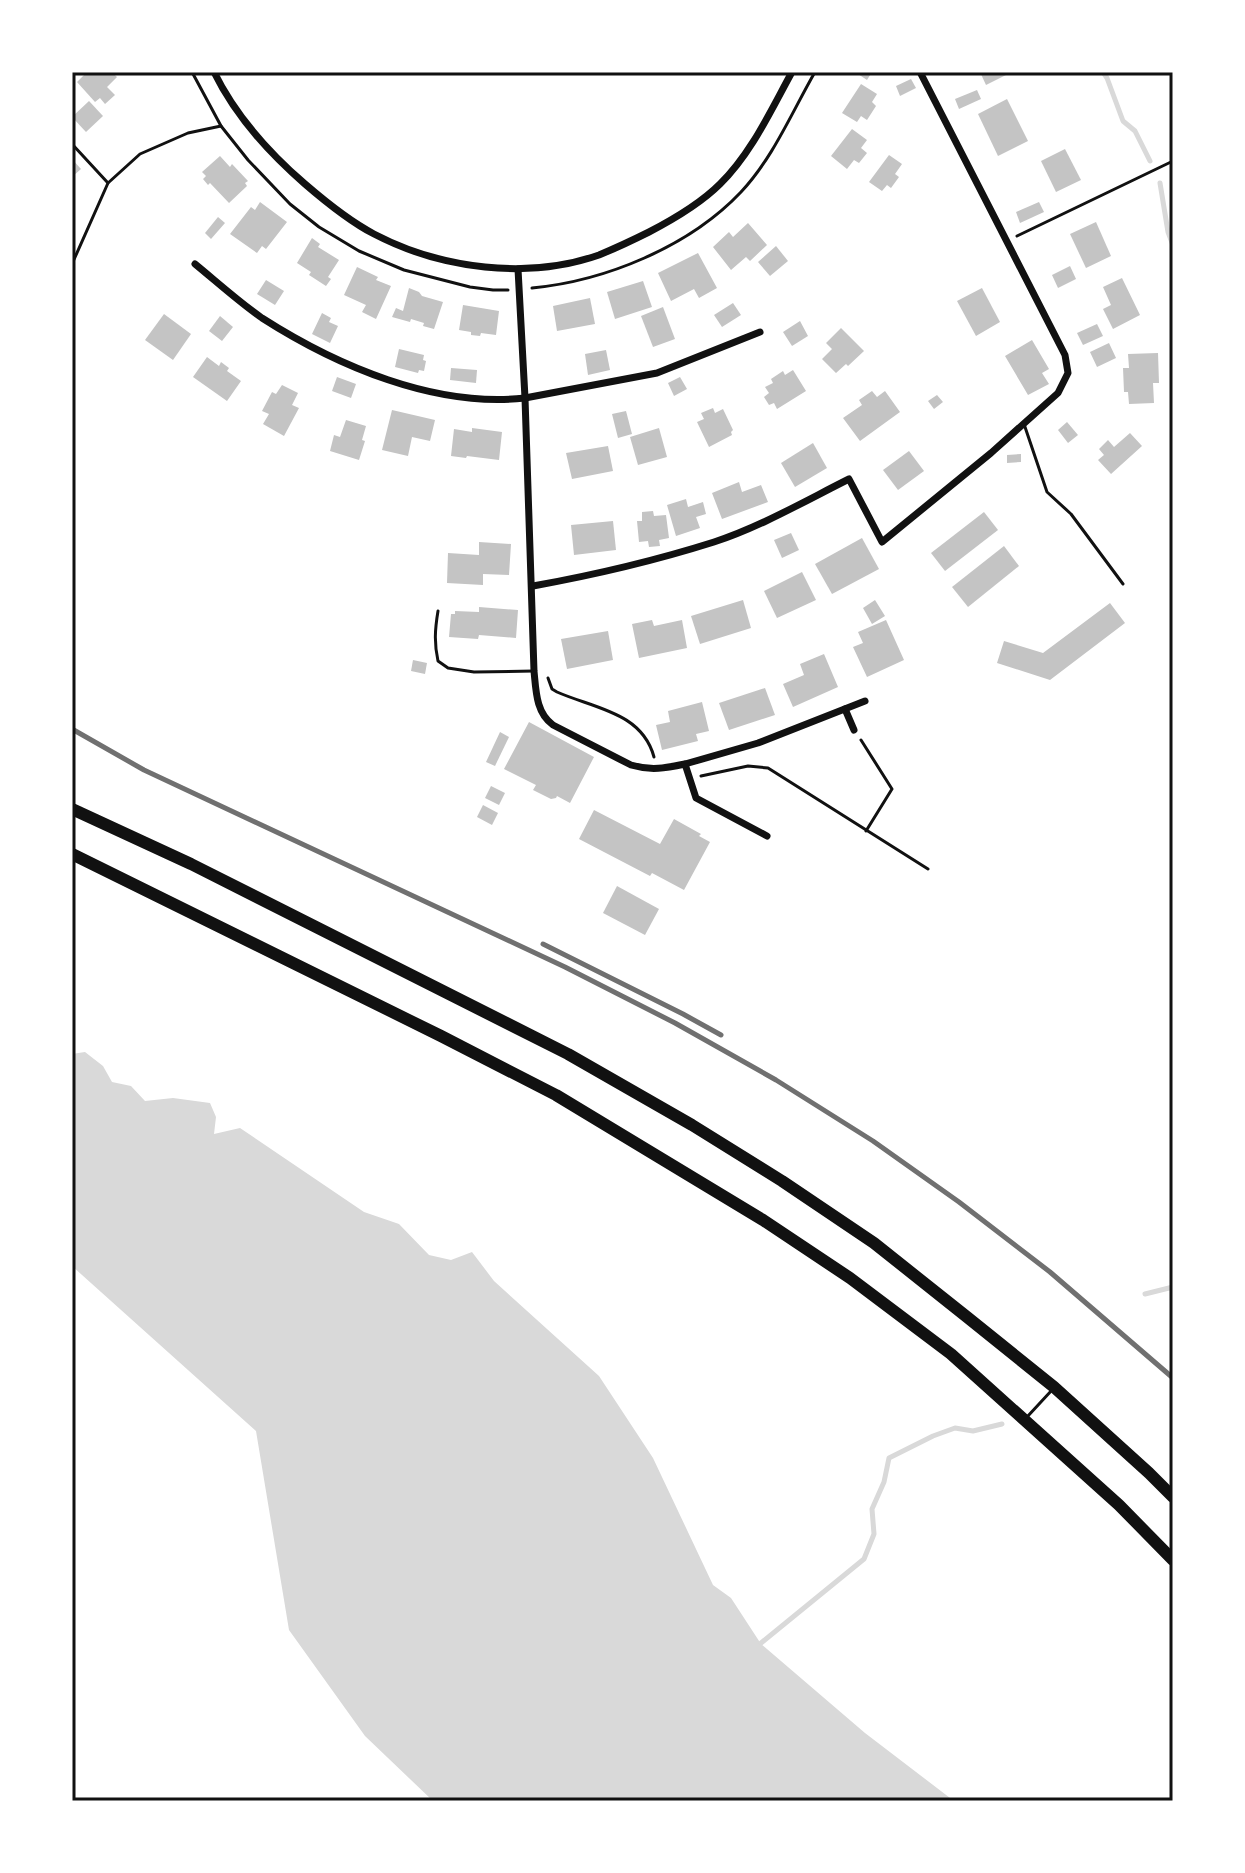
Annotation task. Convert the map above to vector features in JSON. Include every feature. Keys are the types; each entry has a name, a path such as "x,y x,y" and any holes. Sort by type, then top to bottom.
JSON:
{"highway":[{"path":"72,809 191,864 568,1054 782,1181 874,1243 1054,1387 1173,1497"},
{"path":"72,854 556,1095 763,1220 850,1278 951,1354 1119,1505 1173,1560"}],"street":[{"path":"214,72 235,109 256,137 286,168 353,222 398,246 427,255 488,267 518,269 597,255 668,222 701,199 735,168 792,72"},
{"path":"533,586 594,575 715,542 757,525 849,479 882,542 1058,393 1068,373 1065,355 920,72"},
{"path":"195,264 261,317 355,368 438,394 480,400 525,398 657,373 760,332"},
{"path":"518,269 534,671 540,708 547,721 631,765 658,769 758,743 865,701"},
{"path":"845,709 854,730"},
{"path":"685,764 696,798 767,836"}],"lane":[{"path":"1024,424 1047,492 1071,514 1123,584"},
{"path":"438,611 435,647 438,661 448,668 474,672 534,671"},
{"path":"1024,1420 1054,1387"}],"path":[{"path":"192,72 221,126 248,160 290,204 319,227 359,251 404,270 493,290 520,290 570,283 630,265 704,223 740,193 770,154 815,72"},
{"path":"72,264 108,183 140,154 188,133 221,126"},
{"path":"72,144 108,183"},
{"path":"1007,241 1173,161"},
{"path":"546,672 552,689 591,703 640,730 647,737 658,769"},
{"path":"854,730 892,789 866,831"},
{"path":"690,778 748,766 768,768 928,869"}],"shaded area":[{"path":"85,1052 103,1066 112,1082 131,1086 145,1101 173,1098 210,1103 216,1117 214,1134 240,1128 364,1212 399,1224 429,1255 451,1260 472,1252 494,1281 599,1376 653,1458 713,1585 731,1598 761,1644 865,1733 954,1801 433,1801 365,1736 289,1630 256,1431 72,1266 72,1054"}],"building":[{"path":"87,72 112,72 117,77 107,87 115,95 105,104 100,98 95,102 77,82"},
{"path":"855,72 872,72 867,80"},
{"path":"980,72 1012,72 986,85"},
{"path":"911,79 916,88 900,96 896,86"},
{"path":"861,84 877,94 872,102 876,106 867,120 861,116 857,122 842,113"},
{"path":"977,90 981,99 959,109 955,99"},
{"path":"1007,99 1028,141 998,156 978,114"},
{"path":"89,101 103,116 86,132 72,117"},
{"path":"852,129 867,140 861,148 867,153 859,163 854,160 847,169 831,156"},
{"path":"1065,149 1081,180 1056,192 1041,161"},
{"path":"889,155 902,164 895,174 899,177 891,188 887,185 882,191 869,182"},
{"path":"220,156 248,181 245,183 247,186 229,203 203,179 206,176 202,172"},
{"path":"72,159 81,169 72,177"},
{"path":"260,202 287,222 266,249 262,246 257,253 230,234 251,207 255,210"},
{"path":"1039,202 1044,212 1020,223 1016,212"},
{"path":"218,217 225,223 211,239 205,233"},
{"path":"1096,222 1111,256 1086,268 1070,234"},
{"path":"748,223 767,245 750,261 746,257 731,270 713,247 729,232 733,237"},
{"path":"312,238 320,244 318,247 339,260 326,286 297,263"},
{"path":"776,246 788,261 770,276 758,262"},
{"path":"698,253 717,288 699,298 694,289 671,301 658,273"},
{"path":"1070,266 1076,279 1058,288 1052,275"},
{"path":"357,267 391,286 376,319 362,312 366,305 344,295"},
{"path":"1122,278 1140,315 1113,329 1103,309 1111,305 1103,287"},
{"path":"266,280 284,291 275,305 257,294"},
{"path":"643,281 652,307 615,319 607,292"},
{"path":"409,288 422,296 443,302 434,329 411,319 410,322 392,317 396,308 403,311"},
{"path":"982,288 1000,322 976,336 957,301"},
{"path":"590,298 595,324 557,331 553,306"},
{"path":"733,303 741,315 722,327 714,315"},
{"path":"463,305 499,311 496,335 471,335 471,332 459,330"},
{"path":"663,307 675,339 653,347 641,316"},
{"path":"322,313 331,318 329,322 338,326 330,343 312,334"},
{"path":"164,314 191,334 173,360 145,340"},
{"path":"220,316 233,327 222,341 209,331"},
{"path":"800,321 808,336 792,346 783,332"},
{"path":"1097,324 1103,336 1083,345 1077,333"},
{"path":"841,328 864,351 836,373 822,359 832,349 826,343"},
{"path":"1032,340 1049,369 1042,373 1049,384 1028,395 1005,356"},
{"path":"1109,343 1116,358 1097,367 1090,352"},
{"path":"399,349 424,355 424,371 419,370 418,373 395,367"},
{"path":"606,350 610,370 588,375 585,354"},
{"path":"1158,353 1159,383 1153,383 1154,403 1129,404 1128,392 1124,392 1123,368 1129,368 1128,354"},
{"path":"207,357 219,366 221,362 241,381 227,401 193,377"},
{"path":"451,368 477,370 476,383 450,380"},
{"path":"793,370 806,391 777,409 774,403 769,405 764,397 769,393 765,387 783,371 785,375"},
{"path":"337,377 356,384 351,398 332,391"},
{"path":"680,377 687,389 674,396 668,383"},
{"path":"282,385 298,393 292,405 299,408 284,436 263,424 269,414 262,411 272,392 276,394"},
{"path":"872,391 877,397 885,391 900,412 860,441 843,418 862,405 859,400"},
{"path":"937,395 943,402 934,409 928,401"},
{"path":"713,408 715,413 723,409 733,430 732,435 709,447 697,422 704,419 701,413"},
{"path":"392,410 435,420 430,441 412,437 408,456 382,450"},
{"path":"626,411 632,434 618,438 612,414"},
{"path":"346,420 366,426 359,460 330,451 334,435 340,437"},
{"path":"1067,422 1078,435 1068,443 1058,430"},
{"path":"472,428 502,432 499,460 451,456 454,429 472,432"},
{"path":"659,428 667,457 638,465 630,437"},
{"path":"1130,433 1142,446 1111,474 1098,460 1104,455 1099,449 1108,440 1114,447"},
{"path":"813,443 827,468 795,487 781,463"},
{"path":"608,446 613,471 572,479 566,453"},
{"path":"909,451 924,471 898,490 883,470"},
{"path":"1021,454 1021,462 1007,463 1007,455"},
{"path":"739,482 742,492 761,485 768,502 722,519 712,493"},
{"path":"686,499 688,507 703,502 706,514 696,517 700,528 676,536 667,505"},
{"path":"653,511 654,516 666,515 669,538 659,540 660,546 649,547 648,541 639,542 637,521 642,521 642,512"},
{"path":"984,512 998,530 945,571 931,553"},
{"path":"613,521 616,550 574,555 571,525"},
{"path":"791,533 799,550 782,558 774,540"},
{"path":"862,538 879,569 832,594 815,564"},
{"path":"479,542 511,544 509,575 483,574 483,585 447,583 448,553 479,555"},
{"path":"1004,546 1019,566 968,607 952,587"},
{"path":"802,572 816,600 777,618 764,591"},
{"path":"743,600 751,628 700,644 691,616"},
{"path":"875,600 885,616 872,624 863,608"},
{"path":"1110,603 1125,623 1050,680 997,663 1004,641 1043,653"},
{"path":"479,607 518,610 516,638 479,635 478,639 449,637 451,614 455,611 479,612"},
{"path":"652,620 654,626 682,620 687,648 639,658 632,624"},
{"path":"886,620 904,660 867,677 853,647 863,643 858,632"},
{"path":"608,631 613,660 567,669 561,639"},
{"path":"824,654 838,687 793,707 783,684 804,675 800,664"},
{"path":"413,660 427,663 425,674 411,671"},
{"path":"765,688 775,715 729,730 719,703"},
{"path":"702,702 709,731 696,734 698,741 662,750 656,725 670,722 668,711"},
{"path":"529,722 594,757 570,803 557,796 551,799 533,790 536,785 504,769"},
{"path":"500,732 509,737 495,766 486,762"},
{"path":"491,786 505,793 499,805 485,798"},
{"path":"483,805 498,813 492,825 477,817"},
{"path":"594,810 660,844 674,819 710,842 684,890 579,839"},
{"path":"617,886 659,909 645,935 603,913"}],"waterway":[{"path":"1103,72 1123,121 1135,131 1150,161"},
{"path":"1160,183 1173,245"},
{"path":"1145,1294 1173,1287"},
{"path":"761,1643 864,1559 874,1534 872,1509 884,1482 889,1458 955,1428 973,1431 1002,1424"}],"railway":[{"path":"72,729 144,770 565,967 675,1023 776,1080 873,1141 959,1202 1050,1272 1173,1378"},
{"path":"543,944 721,1035"}]}
